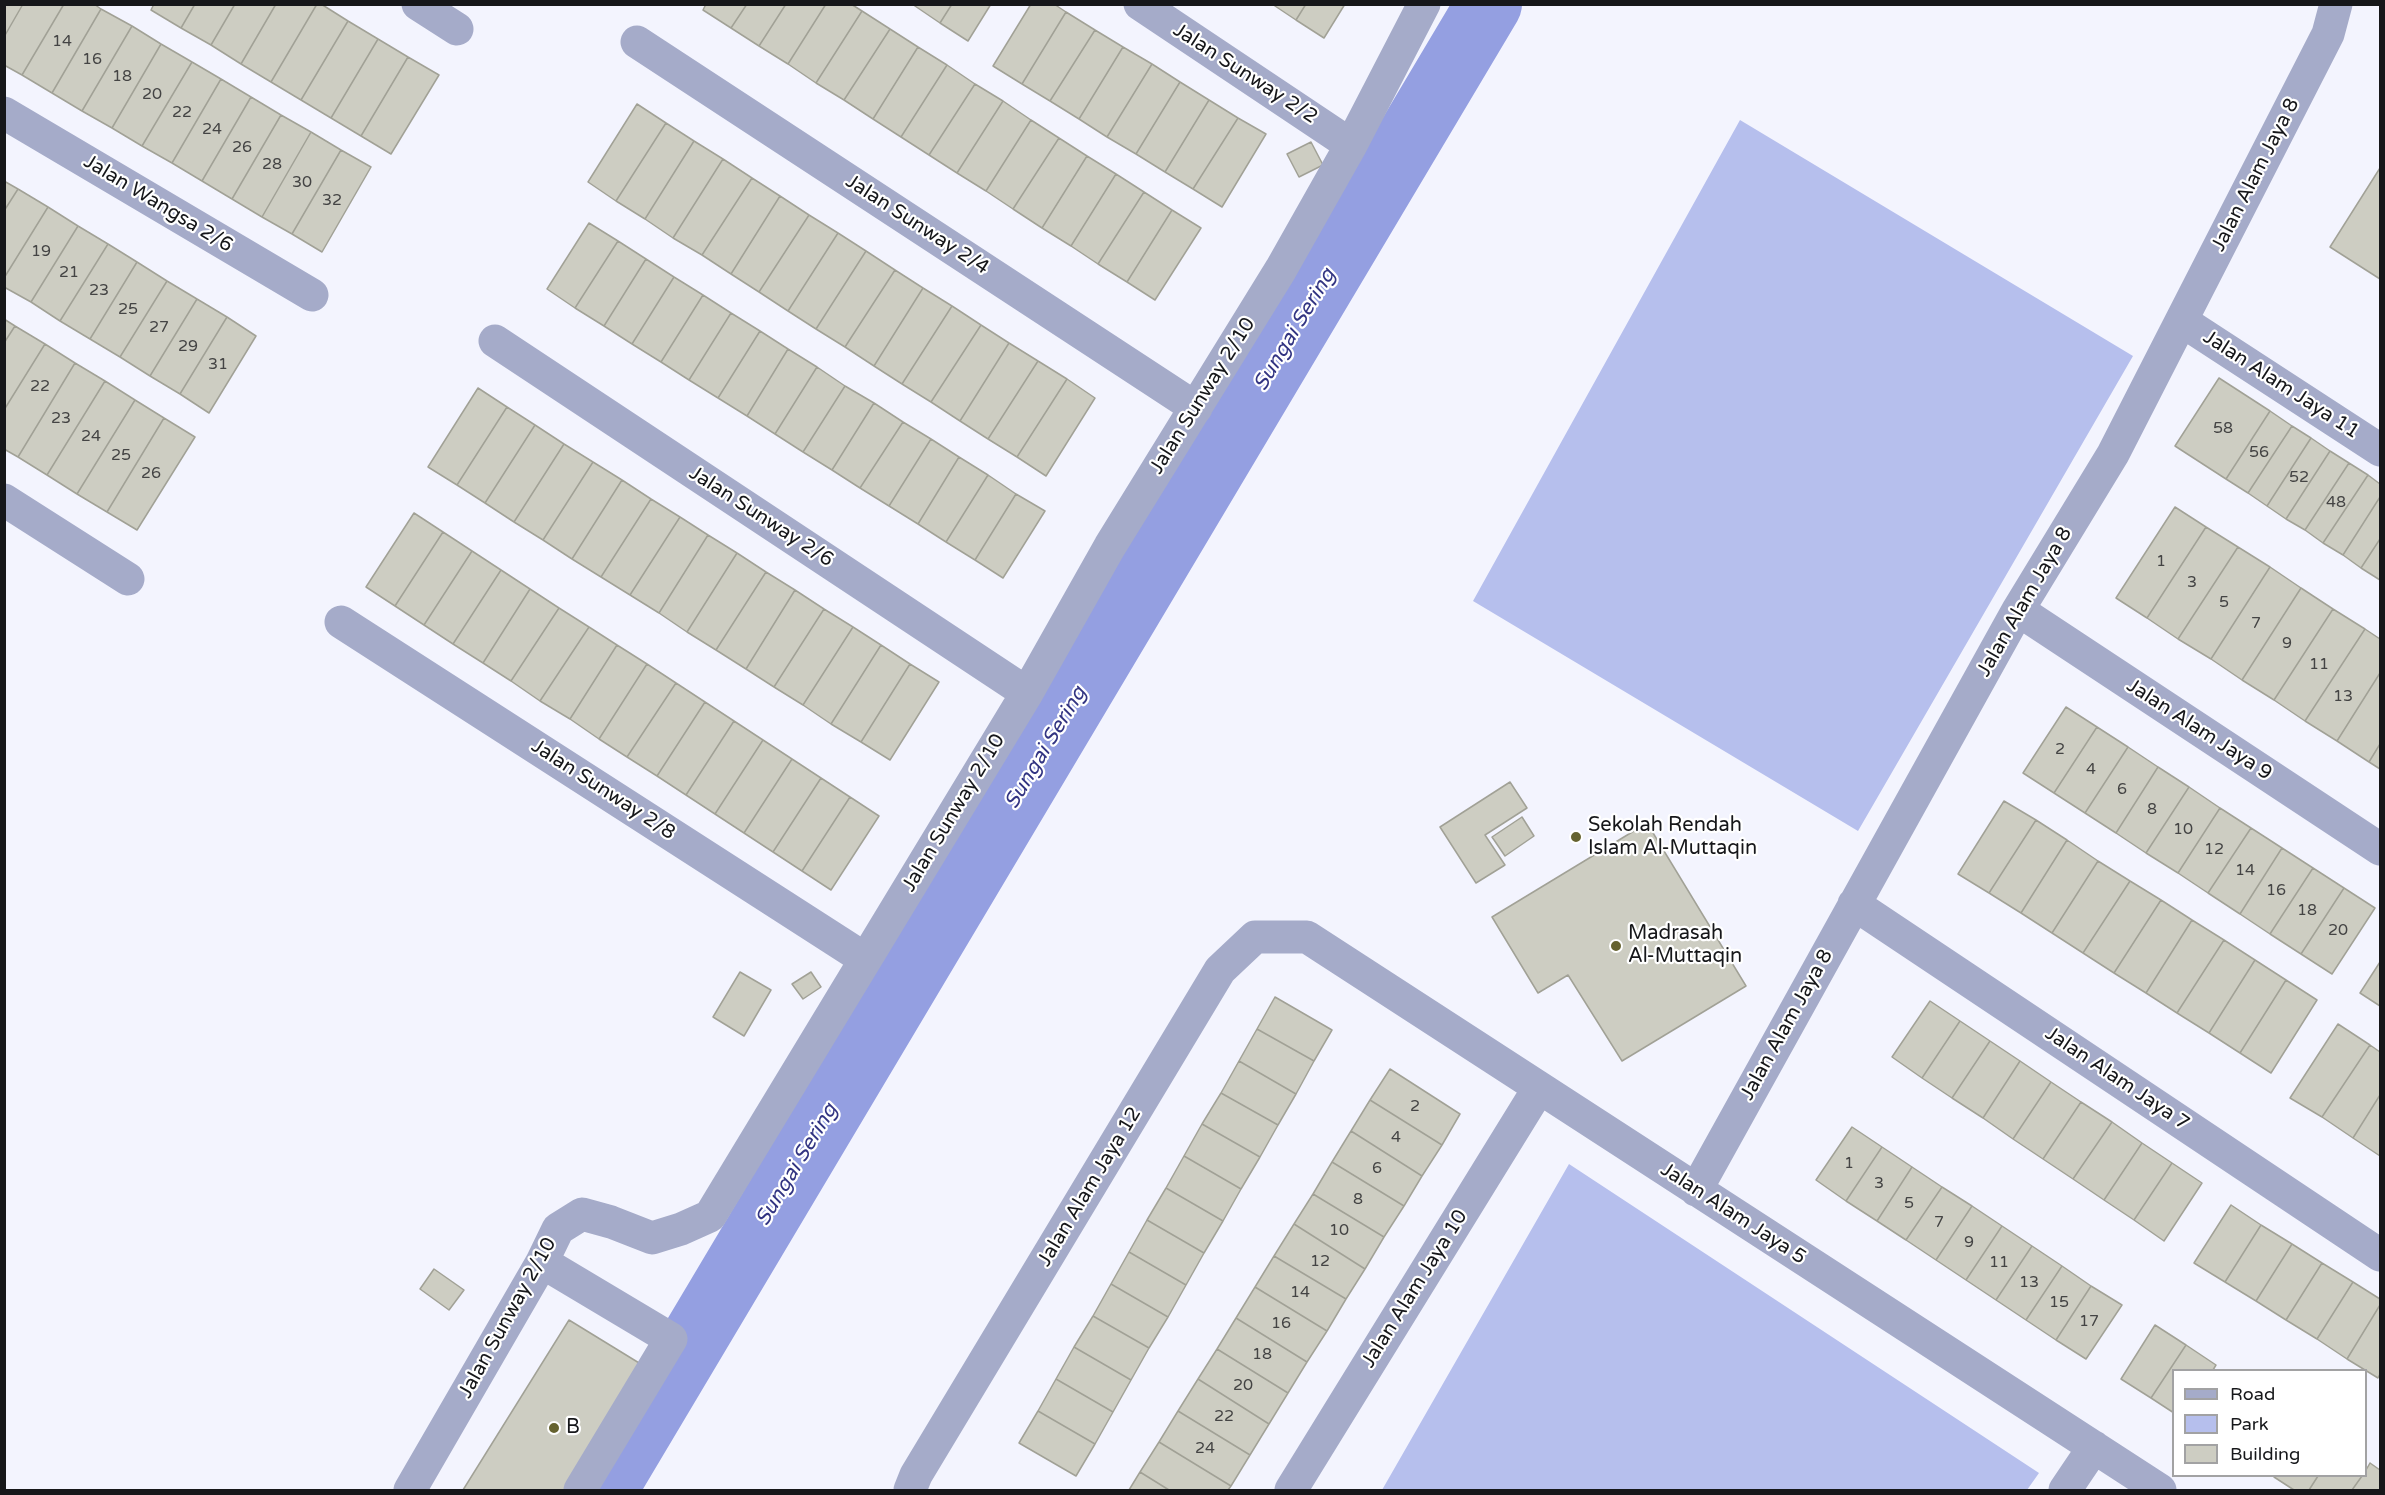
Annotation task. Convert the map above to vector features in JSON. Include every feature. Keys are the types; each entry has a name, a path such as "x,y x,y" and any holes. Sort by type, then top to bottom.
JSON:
{"street":[{"path":"418,4 457,29"},
{"name":"Jalan Sunway 2/2","path":"1140,4 1351,145"},
{"name":"Jalan Sunway 2/10","path":"410,1491 542,1262 558,1229 582,1214 611,1222 652,1238 681,1229 710,1216 1027,693 1110,546 1281,269 1351,145 1424,4"},
{"name":"Jalan Alam Jaya 8","path":"1696,1190 2018,610 2113,454 2328,34 2336,4"},
{"name":"Jalan Sunway 2/4","path":"638,42 1196,408"},
{"name":"Jalan Wangsa 2/6","path":"4,113 312,295"},
{"name":"Jalan Alam Jaya 11","path":"2182,321 2380,450"},
{"name":"Jalan Sunway 2/6","path":"495,341 1027,693"},
{"path":"4,500 128,579"},
{"name":"Jalan Alam Jaya 9","path":"2018,610 2380,849"},
{"name":"Jalan Sunway 2/8","path":"341,622 865,959"},
{"name":"Jalan Alam Jaya 7","path":"1854,904 2380,1255"},
{"name":"Jalan Alam Jaya 12","path":"922,1486 1220,970 1255,937 1307,937"},
{"name":"Jalan Alam Jaya 5","path":"1307,937 2160,1491"},
{"name":"Jalan Alam Jaya 10","path":"1291,1491 1539,1088"},
{"path":"542,1262 671,1339 580,1491"},
{"path":"2066,1491 2094,1447"}],"green space":[{"path":"1740,120 2133,356 1858,831 1473,601"},
{"path":"1569,1164 2039,1473 2027,1490 1382,1490"}],"building":[{"path":"4,4 23,4 4,37"},
{"path":"23,4 64,4 22,75 4,65 4,37"},
{"path":"64,4 94,4 101,9 52,93 22,75"},
{"path":"154,4 195,4 181,28 151,10"},
{"path":"195,4 235,4 211,45 181,28"},
{"path":"235,4 276,4 241,64 211,45"},
{"path":"276,4 317,4 271,82 241,64"},
{"path":"317,4 321,4 348,21 301,100 271,82"},
{"path":"706,4 747,4 731,28 703,10"},
{"path":"747,4 786,4 759,46 731,28"},
{"path":"786,4 826,4 788,64 759,46"},
{"path":"826,4 851,4 862,11 816,83 788,64"},
{"path":"912,4 952,4 940,23"},
{"path":"952,4 991,4 968,41 940,23"},
{"path":"1031,4 1054,4 1066,12 1022,84 993,66"},
{"path":"1272,4 1306,4 1296,20"},
{"path":"1306,4 1345,4 1324,38 1296,20"},
{"path":"101,9 132,26 82,111 52,93"},
{"path":"862,11 890,29 844,100 816,83"},
{"path":"1066,12 1095,30 1050,101 1022,84"},
{"path":"348,21 378,39 331,118 301,100"},
{"path":"132,26 161,44 112,128 82,111"},
{"path":"890,29 918,47 873,119 844,100"},
{"path":"1095,30 1123,47 1079,119 1050,101"},
{"path":"378,39 408,57 361,136 331,118"},
{"path":"161,44 192,62 142,146 112,128"},
{"path":"918,47 947,65 901,137 873,119"},
{"path":"1123,47 1152,64 1107,137 1079,119"},
{"path":"408,57 439,75 391,154 361,136"},
{"path":"192,62 221,79 172,163 142,146"},
{"path":"1152,64 1180,82 1136,154 1107,137"},
{"path":"947,65 975,84 929,155 901,137"},
{"path":"221,79 251,97 202,181 172,163"},
{"path":"1180,82 1209,100 1165,172 1136,154"},
{"path":"975,84 1003,101 957,173 929,155"},
{"path":"251,97 281,115 232,199 202,181"},
{"path":"1209,100 1238,118 1193,189 1165,172"},
{"path":"1003,101 1031,120 986,191 957,173"},
{"path":"637,104 666,123 616,201 588,182"},
{"path":"281,115 311,132 262,217 232,199"},
{"path":"1238,118 1266,134 1222,207 1193,189"},
{"path":"1031,120 1059,138 1013,209 986,191"},
{"path":"666,123 694,141 645,219 616,201"},
{"path":"311,132 341,150 292,234 262,217"},
{"path":"1059,138 1087,156 1042,228 1013,209"},
{"path":"694,141 723,159 673,238 645,219"},
{"path":"1311,142 1323,165 1299,177 1287,154"},
{"path":"341,150 371,167 322,252 292,234"},
{"path":"1087,156 1116,174 1071,246 1042,228"},
{"path":"723,159 752,178 702,255 673,238"},
{"path":"2380,168 2380,279 2330,247"},
{"path":"1116,174 1144,192 1098,264 1071,246"},
{"path":"752,178 780,196 731,274 702,255"},
{"path":"4,181 18,189 4,211"},
{"path":"18,189 48,207 4,278 4,211"},
{"path":"1144,192 1172,210 1127,282 1098,264"},
{"path":"780,196 809,215 759,292 731,274"},
{"path":"48,207 78,226 31,302 4,287 4,278"},
{"path":"1172,210 1201,228 1155,300 1127,282"},
{"path":"809,215 838,233 788,311 759,292"},
{"path":"589,223 618,241 575,308 547,289"},
{"path":"78,226 108,244 60,321 31,302"},
{"path":"838,233 866,251 816,329 788,311"},
{"path":"618,241 646,259 604,326 575,308"},
{"path":"108,244 137,262 90,339 60,321"},
{"path":"866,251 895,270 845,347 816,329"},
{"path":"646,259 674,277 632,344 604,326"},
{"path":"137,262 167,281 120,357 90,339"},
{"path":"895,270 923,288 874,366 845,347"},
{"path":"674,277 703,295 661,362 632,344"},
{"path":"167,281 197,299 150,376 120,357"},
{"path":"923,288 952,306 902,384 874,366"},
{"path":"703,295 731,313 689,380 661,362"},
{"path":"197,299 227,317 180,394 150,376"},
{"path":"952,306 981,325 931,402 902,384"},
{"path":"731,313 760,331 718,398 689,380"},
{"path":"227,317 256,336 209,413 180,394"},
{"path":"4,319 15,326 4,343"},
{"path":"981,325 1009,343 960,421 931,402"},
{"path":"15,326 45,344 4,410 4,343"},
{"path":"760,331 788,349 747,416 718,398"},
{"path":"1009,343 1038,361 988,439 960,421"},
{"path":"45,344 75,363 18,457 4,449 4,410"},
{"path":"788,349 817,367 775,434 747,416"},
{"path":"1038,361 1067,379 1017,457 988,439"},
{"path":"75,363 105,381 47,475 18,457"},
{"path":"817,367 845,386 803,452 775,434"},
{"path":"2219,378 2270,411 2226,479 2175,446"},
{"path":"1067,379 1095,398 1046,476 1017,457"},
{"path":"105,381 135,400 77,494 47,475"},
{"path":"845,386 874,403 832,470 803,452"},
{"path":"478,388 507,407 457,485 428,467"},
{"path":"135,400 164,418 107,512 77,494"},
{"path":"874,403 903,422 860,488 832,470"},
{"path":"507,407 535,425 485,503 457,485"},
{"path":"2270,411 2292,426 2248,493 2226,479"},
{"path":"164,418 195,437 137,530 107,512"},
{"path":"903,422 931,439 889,506 860,488"},
{"path":"535,425 564,444 514,522 485,503"},
{"path":"2292,426 2311,438 2267,506 2248,493"},
{"path":"2311,438 2330,451 2286,519 2267,506"},
{"path":"931,439 959,457 918,524 889,506"},
{"path":"564,444 593,462 543,540 514,522"},
{"path":"2330,451 2349,463 2305,530 2286,519"},
{"path":"959,457 988,475 946,542 918,524"},
{"path":"593,462 622,480 572,559 543,540"},
{"path":"2349,463 2368,475 2323,543 2305,530"},
{"path":"988,475 1016,494 975,560 946,542"},
{"path":"2368,475 2380,484 2380,497 2343,555 2323,543"},
{"path":"622,480 651,499 601,577 572,559"},
{"path":"1016,494 1045,511 1003,578 975,560"},
{"path":"2380,497 2380,539 2361,568 2343,555"},
{"path":"651,499 680,517 630,595 601,577"},
{"path":"2175,507 2206,527 2147,618 2116,598"},
{"path":"414,513 443,532 395,606 366,587"},
{"path":"680,517 708,535 659,613 630,595"},
{"path":"2206,527 2238,547 2178,639 2147,618"},
{"path":"443,532 472,551 424,625 395,606"},
{"path":"708,535 737,553 687,632 659,613"},
{"path":"2380,539 2380,580 2361,568"},
{"path":"2238,547 2270,567 2211,659 2178,639"},
{"path":"472,551 501,570 453,644 424,625"},
{"path":"737,553 766,572 716,650 687,632"},
{"path":"2270,567 2301,588 2242,680 2211,659"},
{"path":"501,570 530,589 483,663 453,644"},
{"path":"766,572 795,590 746,669 716,650"},
{"path":"2301,588 2333,609 2274,700 2242,680"},
{"path":"530,589 559,608 511,681 483,663"},
{"path":"795,590 824,609 774,687 746,669"},
{"path":"559,608 589,627 540,701 511,681"},
{"path":"824,609 853,627 803,705 774,687"},
{"path":"2333,609 2365,629 2305,721 2274,700"},
{"path":"589,627 617,645 570,719 540,701"},
{"path":"853,627 881,645 831,724 803,705"},
{"path":"2365,629 2380,639 2380,673 2337,741 2305,721"},
{"path":"617,645 647,664 599,739 570,719"},
{"path":"881,645 910,664 861,742 831,724"},
{"path":"647,664 676,683 627,757 599,739"},
{"path":"910,664 939,682 890,760 861,742"},
{"path":"2380,673 2380,744 2369,762 2337,741"},
{"path":"676,683 705,702 657,776 627,757"},
{"path":"705,702 734,721 686,795 657,776"},
{"path":"2066,707 2097,727 2054,793 2023,773"},
{"path":"734,721 763,740 715,814 686,795"},
{"path":"2097,727 2128,747 2085,813 2054,793"},
{"path":"763,740 792,759 744,833 715,814"},
{"path":"2380,744 2380,769 2369,762"},
{"path":"2128,747 2158,767 2116,833 2085,813"},
{"path":"792,759 821,778 773,852 744,833"},
{"path":"2158,767 2189,787 2146,853 2116,833"},
{"path":"821,778 850,797 802,871 773,852"},
{"path":"1510,782 1527,808 1485,835 1505,865 1476,883 1440,827"},
{"path":"2189,787 2220,808 2178,873 2146,853"},
{"path":"850,797 879,816 831,890 802,871"},
{"path":"2004,801 2036,820 1989,893 1958,874"},
{"path":"2220,808 2251,828 2208,893 2178,873"},
{"path":"1522,817 1534,836 1505,856 1492,837"},
{"path":"2036,820 2067,840 2021,913 1989,893"},
{"name":"Madrasah Al-Muttaqin","path":"1647,823 1746,986 1622,1061 1568,975 1538,993 1492,917"},
{"path":"2251,828 2282,848 2240,914 2208,893"},
{"path":"2067,840 2098,861 2052,933 2021,913"},
{"path":"2282,848 2313,868 2270,934 2240,914"},
{"path":"2098,861 2130,881 2083,953 2052,933"},
{"path":"2313,868 2344,888 2301,954 2270,934"},
{"path":"2130,881 2161,900 2114,973 2083,953"},
{"path":"2344,888 2375,908 2332,974 2301,954"},
{"path":"2161,900 2192,920 2146,993 2114,973"},
{"path":"2192,920 2224,940 2177,1013 2146,993"},
{"path":"2224,940 2255,960 2209,1033 2177,1013"},
{"path":"2255,960 2286,980 2240,1053 2209,1033"},
{"path":"2380,962 2380,1006 2360,993"},
{"path":"740,972 771,990 744,1036 713,1017"},
{"path":"811,972 821,987 803,999 792,984"},
{"path":"2286,980 2317,1000 2271,1073 2240,1053"},
{"path":"1275,997 1332,1030 1314,1061 1257,1029"},
{"path":"1930,1001 1960,1021 1922,1078 1892,1057"},
{"path":"1960,1021 1990,1041 1952,1098 1922,1078"},
{"path":"2338,1024 2370,1045 2322,1117 2290,1098"},
{"path":"1257,1029 1314,1061 1296,1094 1239,1061"},
{"path":"1990,1041 2020,1061 1983,1118 1952,1098"},
{"path":"2370,1045 2380,1052 2380,1095 2353,1138 2322,1117"},
{"path":"1239,1061 1296,1094 1278,1125 1221,1093"},
{"path":"2020,1061 2051,1082 2013,1139 1983,1118"},
{"path":"1390,1069 1460,1114 1442,1145 1370,1100"},
{"path":"2051,1082 2081,1102 2043,1159 2013,1139"},
{"path":"1221,1093 1278,1125 1260,1157 1202,1124"},
{"path":"2380,1095 2380,1156 2353,1138"},
{"path":"1370,1100 1442,1145 1422,1176 1351,1131"},
{"path":"2081,1102 2112,1122 2073,1179 2043,1159"},
{"path":"2112,1122 2142,1143 2104,1200 2073,1179"},
{"path":"1202,1124 1260,1157 1241,1189 1184,1156"},
{"path":"1852,1127 1882,1147 1846,1201 1816,1180"},
{"path":"1351,1131 1422,1176 1404,1206 1332,1162"},
{"path":"2142,1143 2172,1163 2134,1220 2104,1200"},
{"path":"1882,1147 1912,1167 1877,1221 1846,1201"},
{"path":"1184,1156 1241,1189 1223,1221 1166,1188"},
{"path":"1332,1162 1404,1206 1384,1237 1313,1194"},
{"path":"2172,1163 2202,1183 2164,1241 2134,1220"},
{"path":"1912,1167 1942,1187 1906,1240 1877,1221"},
{"path":"1942,1187 1972,1206 1936,1260 1906,1240"},
{"path":"1166,1188 1223,1221 1204,1253 1147,1220"},
{"path":"1313,1194 1384,1237 1365,1269 1294,1224"},
{"path":"2231,1205 2261,1225 2225,1282 2194,1263"},
{"path":"1972,1206 2002,1226 1966,1280 1936,1260"},
{"path":"1147,1220 1204,1253 1186,1285 1129,1252"},
{"path":"1294,1224 1365,1269 1346,1299 1274,1256"},
{"path":"2261,1225 2292,1244 2256,1301 2225,1282"},
{"path":"2002,1226 2032,1246 1996,1300 1966,1280"},
{"path":"2292,1244 2322,1263 2286,1320 2256,1301"},
{"path":"2032,1246 2062,1266 2026,1320 1996,1300"},
{"path":"1129,1252 1186,1285 1168,1317 1111,1284"},
{"path":"1274,1256 1346,1299 1327,1331 1255,1287"},
{"path":"2322,1263 2353,1282 2317,1339 2286,1320"},
{"path":"2062,1266 2091,1286 2056,1340 2026,1320"},
{"path":"434,1269 464,1290 449,1310 420,1289"},
{"path":"2353,1282 2380,1299 2380,1305 2347,1359 2317,1339"},
{"path":"1111,1284 1168,1317 1149,1348 1093,1316"},
{"path":"2091,1286 2122,1305 2086,1359 2056,1340"},
{"path":"1255,1287 1327,1331 1307,1362 1236,1318"},
{"path":"2380,1305 2380,1374 2378,1378 2367,1369 2347,1359"},
{"path":"1093,1316 1149,1348 1131,1380 1074,1347"},
{"path":"1236,1318 1307,1362 1288,1393 1217,1349"},
{"name":"B","path":"569,1320 644,1366 567,1490 463,1490"},
{"path":"2155,1325 2186,1345 2151,1398 2121,1379"},
{"path":"2186,1345 2216,1365 2214,1369 2172,1369 2172,1412 2151,1398"},
{"path":"1074,1347 1131,1380 1113,1412 1056,1379"},
{"path":"1217,1349 1288,1393 1269,1424 1198,1379"},
{"path":"1056,1379 1113,1412 1095,1444 1038,1411"},
{"path":"1198,1379 1269,1424 1250,1455 1178,1411"},
{"path":"1038,1411 1095,1444 1076,1476 1019,1443"},
{"path":"1178,1411 1250,1455 1231,1486 1159,1442"},
{"path":"1159,1442 1231,1486 1228,1490 1169,1490 1140,1472"},
{"path":"2370,1463 2380,1470 2380,1490 2352,1490 2361,1477 2367,1477 2367,1468"},
{"path":"1140,1472 1169,1490 1129,1490"},
{"path":"2274,1477 2317,1477 2309,1490 2294,1490"},
{"path":"2317,1477 2361,1477 2352,1490 2309,1490"}],"waterway":[{"name":"Sungai Sering","path":"604,1490 1489,4"}],"place":[{"name":"Sekolah Rendah Islam Al-Muttaqin","path":"1576,837"},
{"name":"Madrasah Al-Muttaqin","path":"1616,946"},
{"name":"B","path":"554,1428"}]}
